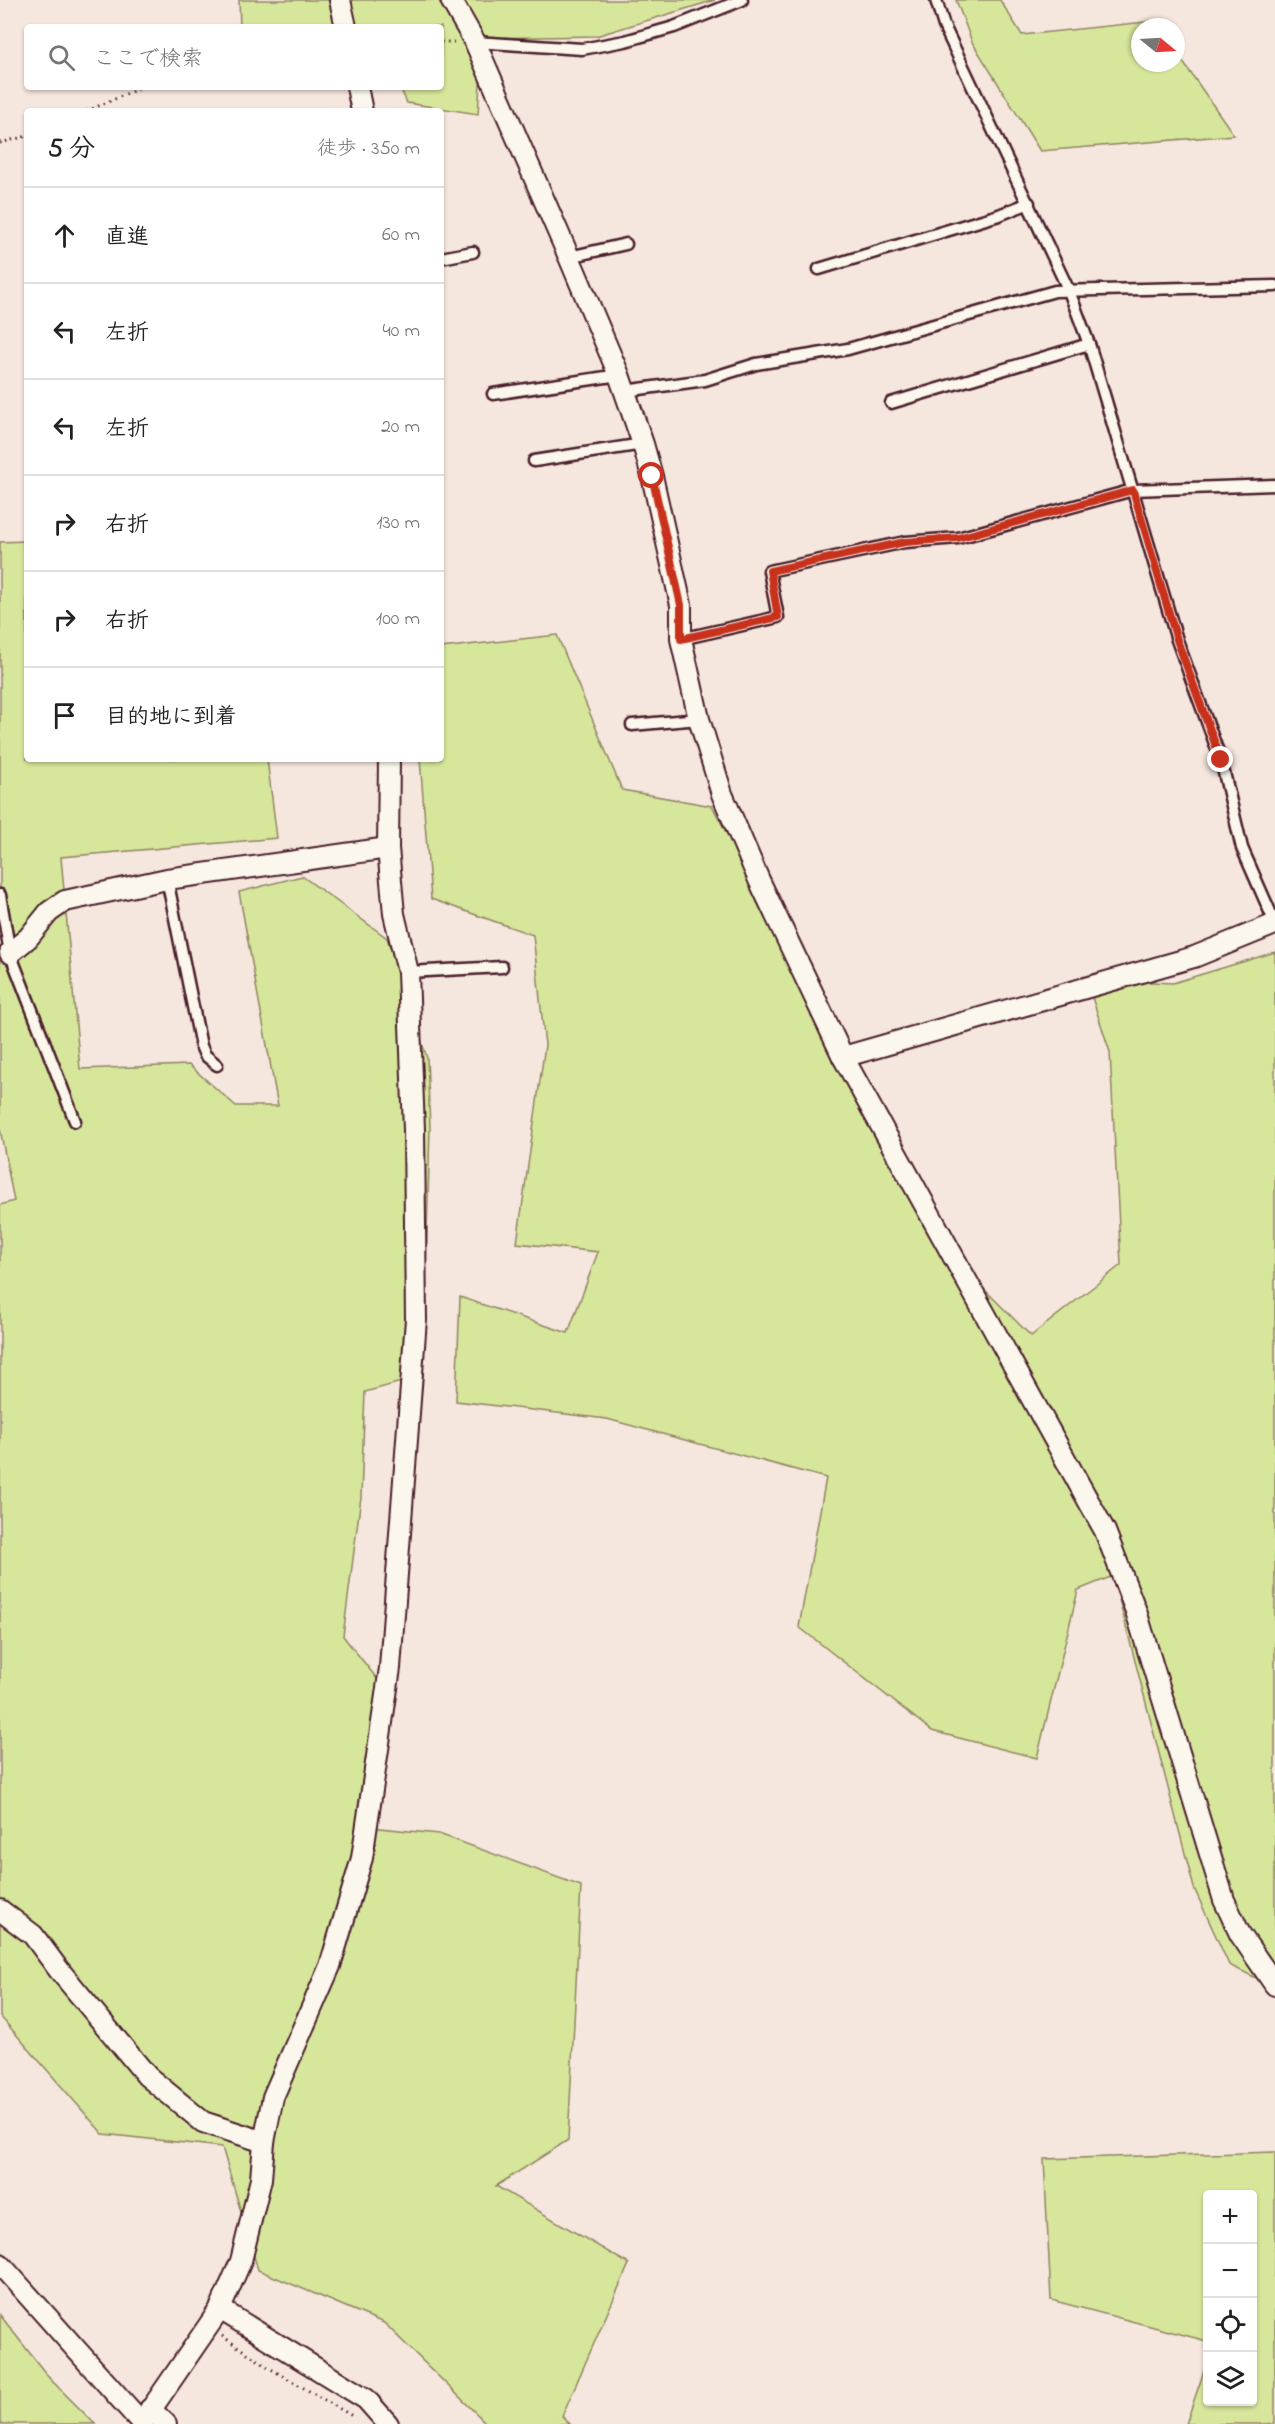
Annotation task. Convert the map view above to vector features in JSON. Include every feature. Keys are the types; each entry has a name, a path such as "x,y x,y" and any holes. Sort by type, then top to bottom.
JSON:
{"street":[{"path":"340,0 345,24"},
{"path":"451,0 475,42 569,257 622,383 643,444 681,605 681,639 699,719 726,805 843,1057 1105,1531 1136,1611 1224,1900 1240,1934 1275,1986"},
{"path":"358,90 361,108"},
{"path":"144,2418 220,2309 241,2261 261,2179 264,2142 273,2097 330,1966 362,1858 390,1668 416,1319 414,1130 408,972 394,914 388,848 389,762"},
{"path":"10,953 28,938 50,912 65,902 167,879 388,848"},
{"path":"843,1057 1194,957 1275,923"},
{"path":"0,1910 33,1935 147,2076 203,2122 264,2142"},
{"path":"0,2264 144,2418 166,2424"},
{"path":"220,2309 366,2399 388,2424"}],"lane":[{"path":"475,42 582,49 624,41 674,27 742,0"},
{"path":"936,0 944,26 1069,291 1089,344 1177,640 1221,760 1242,848 1275,923"},
{"path":"819,269 999,215 1029,203"},
{"path":"569,257 626,244"},
{"path":"444,257 473,252"},
{"path":"493,394 622,383 705,380 756,364 848,349 1055,291 1275,286"},
{"path":"891,403 1089,344"},
{"path":"534,461 643,444"},
{"path":"681,639 778,617 770,571 905,542 958,538 1133,490 1275,485"},
{"path":"632,725 699,719"},
{"path":"167,879 201,1046 205,1055 217,1065"},
{"path":"0,895 10,953 75,1122"},
{"path":"408,972 502,967"}],"path":[{"path":"94,108 135,90"},
{"path":"0,144 24,136"},
{"path":"208,2327 270,2369 353,2416 362,2424"}],"green space":[{"path":"239,0 715,0 596,36 483,38 478,114 407,103 401,90 444,90 444,24 240,24"},
{"path":"956,0 1000,0 1022,35 1131,24 1131,72 1185,72 1185,65 1234,135 1040,151 972,42"},
{"path":"24,541 24,762 267,762 277,838 61,857 80,1069 189,1065 236,1106 278,1106 239,892 302,876 387,938 427,1058 430,1128 423,1376 365,1392 361,1497 343,1636 394,1700 360,1826 439,1834 581,1886 568,2140 496,2186 629,2264 562,2416 570,2424 487,2424 384,2323 258,2270 222,2147 103,2134 0,2016 0,1205 14,1201 0,1129 0,960 20,954 0,915 0,542"},
{"path":"557,635 622,790 712,806 819,1001 933,1238 1031,1336 1121,1265 1110,1052 1086,979 1173,983 1275,952 1275,1987 1229,1965 1194,1888 1113,1576 1078,1590 1037,1758 932,1731 799,1627 826,1478 607,1419 456,1401 460,1297 568,1333 598,1252 517,1243 545,1045 533,935 431,899 420,762 444,762 444,648"},
{"path":"1275,2152 1275,2424 1186,2424 1203,2374 1203,2406 1257,2406 1257,2190 1203,2190 1203,2340 1051,2300 1044,2159"},
{"path":"0,2315 50,2379 95,2424 0,2424"}],"route":[{"path":"652,476 681,605 681,639 778,617 770,571 905,542 958,538 1133,490 1177,640 1221,760"}]}
